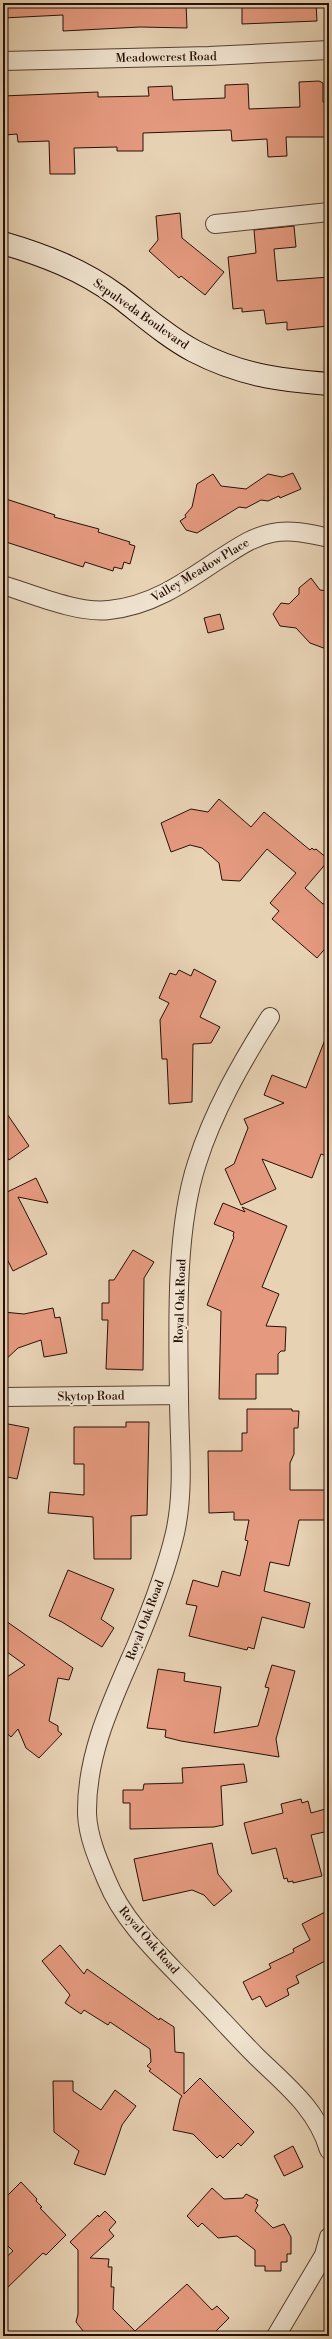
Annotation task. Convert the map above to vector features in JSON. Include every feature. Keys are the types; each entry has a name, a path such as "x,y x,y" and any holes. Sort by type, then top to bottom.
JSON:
{"main road":[{"name":"Sepulveda Boulevard","path":"3,242 42,254 79,271 117,295 162,331 194,351 226,365 262,377 329,384"}],"street":[{"name":"Meadowcrest Road","path":"3,61 209,56 329,50"},
{"path":"215,224 329,212"},
{"name":"Valley Meadow Place","path":"3,585 70,606 107,611 140,605 166,593 245,541 272,533 302,532 329,538"},
{"name":"Royal Oak Road","path":"270,1018 249,1051 213,1121 197,1163 187,1200 180,1266 178,1395 182,1476 175,1532 159,1588 94,1749 87,1817 96,1853 121,1909 162,1957 249,2049 298,2096 323,2129 329,2150"},
{"name":"Skytop Road","path":"3,1397 178,1395"},
{"path":"276,2336 324,2255 329,2237"}],"building":[{"path":"3,3 186,3 187,28 140,27 63,31 63,15 3,18"},
{"path":"242,3 316,3 317,21 242,24"},
{"path":"319,81 323,83 323,102 329,101 329,137 286,137 287,156 268,157 267,139 232,141 231,130 143,133 143,151 117,151 117,147 74,148 75,174 50,174 49,141 18,142 17,134 5,135 3,96 98,92 98,97 149,96 148,87 172,86 173,100 225,98 225,85 248,84 249,109 300,107 299,82"},
{"path":"180,213 182,238 224,272 205,295 181,276 179,278 149,251 158,240 156,216"},
{"path":"294,226 296,247 274,249 277,281 329,277 329,326 287,330 287,322 266,324 264,310 242,312 242,308 233,309 228,257 256,253 254,230"},
{"path":"293,473 301,489 280,498 279,496 268,501 261,500 246,508 239,507 197,533 186,530 180,521 186,517 185,515 192,507 197,484 213,474 221,486 246,489 268,474 282,477"},
{"path":"3,498 55,515 54,517 99,529 98,532 130,542 129,544 135,546 130,564 124,562 122,569 114,567 113,571 85,562 83,567 3,541"},
{"path":"311,578 320,590 329,591 329,650 310,643 296,628 280,626 273,614 281,603 289,604 299,594 299,588"},
{"path":"220,614 224,629 208,633 204,618"},
{"path":"219,799 251,827 264,812 310,850 312,848 314,850 316,849 329,860 305,888 323,904 329,903 329,944 317,958 272,919 279,911 270,903 296,873 267,849 240,881 222,880 219,863 202,848 190,845 171,852 161,823 191,809 208,812"},
{"path":"194,969 216,981 200,1017 220,1027 211,1043 193,1044 192,1102 169,1104 167,1059 162,1059 160,1020 169,1003 159,998 170,973 176,975 179,970 191,976"},
{"path":"328,1032 329,1157 321,1154 312,1178 262,1159 276,1189 241,1205 225,1169 234,1164 248,1128 244,1119 284,1103 264,1095 272,1075 306,1088"},
{"path":"3,1108 29,1146 9,1160 3,1151"},
{"path":"36,1178 48,1203 18,1197 47,1254 13,1271 3,1251 3,1194"},
{"path":"223,1203 245,1212 242,1207 287,1226 262,1287 279,1294 266,1326 286,1327 285,1351 281,1351 278,1354 278,1374 256,1374 256,1399 219,1399 221,1311 207,1305 234,1237 234,1232 214,1224"},
{"path":"133,1250 154,1262 144,1278 143,1370 106,1369 108,1320 102,1320 102,1303 109,1303 109,1280 114,1280"},
{"path":"53,1308 55,1318 60,1317 67,1353 44,1357 41,1340 18,1348 3,1362 3,1312 24,1314"},
{"path":"247,1409 292,1409 292,1411 299,1411 298,1428 294,1428 294,1454 290,1463 290,1490 326,1490 326,1520 299,1520 289,1566 270,1562 264,1591 310,1603 304,1628 262,1617 254,1649 248,1647 247,1650 189,1636 197,1606 186,1604 193,1580 218,1587 222,1571 240,1576 248,1541 245,1540 249,1520 234,1520 234,1512 209,1513 208,1451 242,1451 242,1433 247,1433"},
{"path":"126,1422 149,1422 147,1515 131,1516 131,1559 94,1559 93,1517 48,1513 50,1492 84,1495 84,1464 74,1464 74,1427 126,1427"},
{"path":"3,1423 29,1428 17,1479 3,1476"},
{"path":"68,1570 114,1589 101,1619 114,1628 102,1647 62,1622 49,1616"},
{"path":"3,1619 73,1668 69,1680 58,1678 49,1721 58,1726 58,1731 62,1734 39,1758 26,1748 18,1729 11,1737 3,1730 3,1710 8,1705 3,1699 4,1679 25,1665 3,1649"},
{"path":"272,1665 295,1671 276,1739 279,1757 181,1741 165,1737 166,1730 147,1728 158,1669 185,1673 184,1681 221,1687 214,1733 258,1726 269,1688 265,1687"},
{"path":"244,1764 247,1782 221,1786 223,1825 214,1827 130,1829 130,1803 123,1803 123,1790 143,1790 144,1784 183,1783 182,1768"},
{"path":"301,1799 302,1803 308,1801 311,1813 329,1808 329,1831 311,1835 322,1876 293,1883 293,1881 288,1882 287,1878 284,1879 276,1848 252,1854 244,1823 283,1813 281,1804"},
{"path":"212,1843 218,1874 232,1891 214,1906 204,1895 192,1890 143,1901 134,1859"},
{"path":"329,1910 329,1959 296,1976 299,1983 287,1989 289,1995 266,2007 260,1996 252,2000 243,1982 271,1968 269,1964 294,1952 293,1949 310,1940 302,1924"},
{"path":"60,1945 84,1974 87,1969 159,2020 160,2018 174,2027 175,2052 184,2053 184,2094 200,2078 254,2132 241,2146 238,2143 223,2158 220,2155 217,2158 193,2134 173,2130 182,2096 149,2071 151,2069 147,2066 151,2062 150,2049 110,2022 108,2025 84,2010 81,2014 65,2003 70,1995 42,1961"},
{"path":"53,2081 73,2081 73,2091 101,2110 115,2090 136,2106 122,2125 105,2175 74,2164 79,2151 54,2132"},
{"path":"293,2146 303,2167 284,2176 274,2156"},
{"path":"21,2182 37,2199 36,2201 42,2207 40,2208 66,2235 46,2255 43,2253 3,2292 3,2260 13,2251 3,2241 3,2200"},
{"path":"212,2188 224,2199 243,2198 246,2194 258,2200 256,2203 258,2205 255,2211 273,2228 284,2224 291,2237 291,2254 287,2254 287,2262 281,2262 281,2271 265,2271 265,2266 255,2266 255,2250 237,2236 218,2238 202,2223 198,2227 187,2216"},
{"path":"105,2211 116,2222 109,2230 114,2236 90,2258 109,2259 108,2267 112,2267 111,2287 114,2287 113,2309 135,2331 187,2284 212,2310 217,2306 229,2318 211,2336 87,2336 76,2322 78,2314 78,2250 70,2242 98,2215 99,2217"}]}
